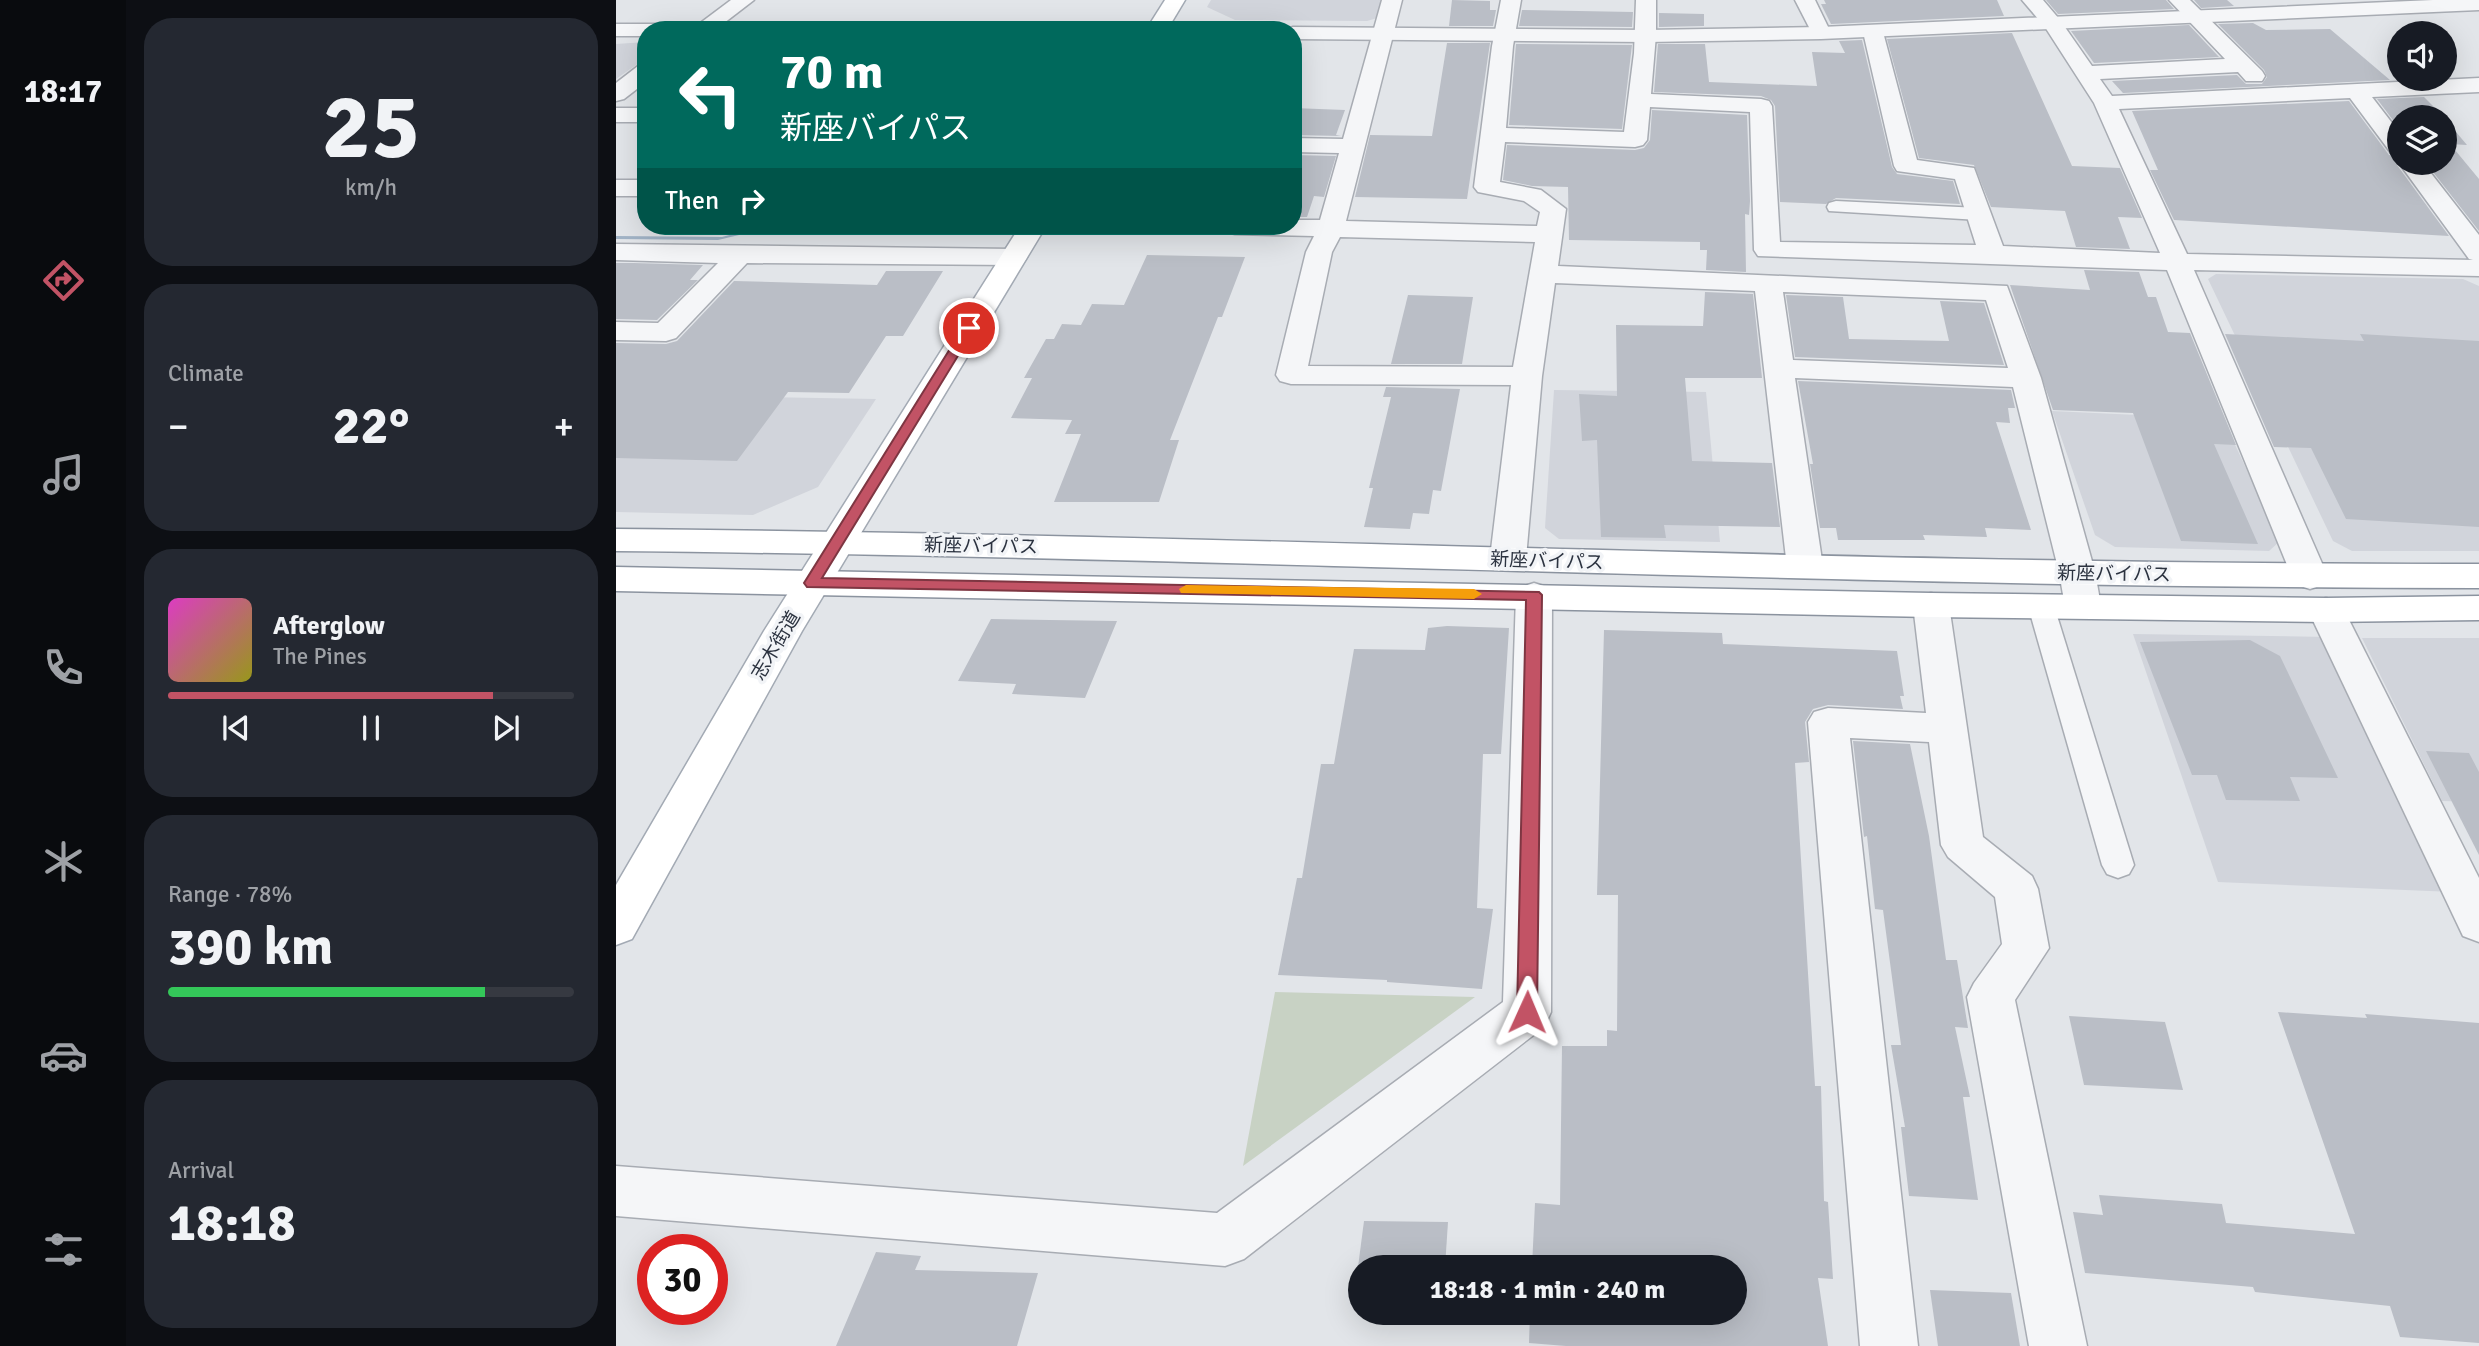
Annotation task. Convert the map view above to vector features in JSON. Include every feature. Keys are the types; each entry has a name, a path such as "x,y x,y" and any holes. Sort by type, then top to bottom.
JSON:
{"main road":[{"path":"1162,21 1175,0"},
{"name":"志木街道","path":"616,926 732,717 1027,235"},
{"name":"新座バイパス","path":"616,540 837,542 1521,577 1931,605 2041,606 2080,589"},
{"name":"新座バイパス","path":"616,579 812,583 1521,577 1805,567 2080,589 2318,594 2479,608"},
{"name":"新座バイパス","path":"2318,594 2479,576"}],"street":[{"path":"714,21 744,0"},
{"path":"1392,0 1331,228 1319,252 1292,375 1527,376"},
{"path":"616,1191 1225,1240 1527,1012 1521,577 1527,376 1553,209 1532,195 1487,187 1495,135 1503,35 1511,0"},
{"path":"1495,135 1635,140 1637,100 1647,36 1646,0"},
{"path":"1805,0 1821,33"},
{"path":"2032,0 2053,24 2105,103 2318,594 2479,923"},
{"path":"2179,0 2272,94"},
{"path":"1302,33 1647,36 1873,32 2198,18 2448,3 2479,5"},
{"path":"616,30 637,30"},
{"path":"1873,32 1906,166 1965,173 1992,254"},
{"path":"2083,73 2242,65"},
{"path":"616,94 637,78"},
{"path":"2105,103 2479,85"},
{"path":"2356,91 2387,132"},
{"path":"1637,100 1760,106 1767,250 2479,268"},
{"path":"616,115 637,115"},
{"path":"1302,145 1353,146"},
{"path":"2420,175 2479,253"},
{"path":"616,188 637,188"},
{"path":"1302,227 1548,234"},
{"path":"616,252 1013,257"},
{"path":"616,331 666,332 740,254"},
{"path":"1543,274 1997,292 2026,378 2080,589"},
{"path":"1768,284 1805,567"},
{"path":"1779,368 2026,378"},
{"path":"1931,605 1963,845 2015,889 2026,948 1991,997 2058,1346"},
{"path":"1889,1346 1828,722 1947,729"}],"lane":[{"path":"1836,207 1979,214"},
{"path":"2041,606 2118,865"}],"shaded area":[{"path":"1211,0 1381,0 1377,18 1367,21 1235,20 1207,7"},
{"path":"637,43 637,64 616,79 616,44"},
{"path":"2216,274 2463,279 2479,286 2479,551 2352,551 2333,541 2208,279"},
{"path":"1554,390 1706,392 1720,542 1559,539 1545,528"},
{"path":"648,395 876,399 818,487 753,515 616,512 616,432"},
{"path":"2052,411 2223,419 2280,541 2269,551 2115,547 2095,535"},
{"path":"2133,634 2329,637 2453,892 2218,882"},
{"path":"2362,638 2479,638 2479,802 2442,801"}],"green space":[{"path":"1275,992 1475,997 1243,1166"}],"water":[{"path":"739,235 718,240 616,239 616,236"}],"building":[{"path":"1452,0 1490,1 1490,10 1496,10 1493,26 1449,26"},
{"path":"1824,0 1997,0 2004,16 1831,24 1821,4 1826,4"},
{"path":"2046,0 2166,0 2174,9 2058,14"},
{"path":"2194,0 2227,0 2234,6 2201,8"},
{"path":"1522,10 1633,12 1632,27 1519,26"},
{"path":"1659,13 1704,14 1704,26 1659,27"},
{"path":"2253,23 2266,30 2330,29 2387,80 2123,93 2112,81 2237,75 2246,84 2262,84 2267,77 2264,70 2218,24"},
{"path":"2189,25 2219,57 2094,63 2071,31"},
{"path":"2012,33 2072,166 2120,168 2142,218 2118,217 2130,249 2076,247 2065,211 1991,207 1974,165 1919,158 1887,39"},
{"path":"1862,40 1892,167 1897,174 1953,181 1960,204 1836,198 1826,204 1780,202 1775,106 1771,100 1761,96 1654,92 1658,44 1705,44 1709,82 1817,86 1812,52 1845,53 1839,41"},
{"path":"1447,43 1490,43 1467,199 1355,197 1370,135 1432,136"},
{"path":"1516,44 1632,45 1622,129 1509,125"},
{"path":"2424,97 2432,105 2387,105 2387,112 2377,99"},
{"path":"2349,101 2387,152 2387,175 2404,175 2449,236 2174,220 2150,170 2158,170 2132,111"},
{"path":"1302,108 1345,110 1336,135 1341,136 1302,135"},
{"path":"1652,110 1747,115 1750,201 1749,215 1745,214 1746,272 1706,270 1707,250 1700,250 1700,242 1569,240 1568,187 1532,186 1503,180 1507,145 1635,150 1644,148 1650,140"},
{"path":"2457,133 2467,145 2457,144"},
{"path":"2457,152 2479,179 2479,231 2435,175 2457,175"},
{"path":"1302,155 1336,156 1324,197 1314,196 1307,217 1302,217"},
{"path":"1147,255 1245,257 1222,317 1218,317 1170,440 1179,440 1159,502 1054,502 1081,434 1065,434 1072,420 1011,418 1032,378 1024,378 1046,339 1054,339 1062,324 1081,325 1092,304 1124,305"},
{"path":"616,263 703,265 690,280 698,280 657,320 616,319"},
{"path":"2084,270 2139,272 2148,297 2156,297 2168,332 2190,333 2236,445 2214,444 2258,544 2181,541 2133,413 2053,410 2010,285 2090,290"},
{"path":"886,271 943,271 903,336 886,336 849,393 788,392 737,461 616,458 616,343 666,344 677,341 734,281 877,285"},
{"path":"1705,292 1753,294 1762,378 1685,378 1692,461 1772,463 1780,527 1664,525 1666,538 1601,537 1597,440 1582,441 1579,394 1617,396 1616,325 1703,326"},
{"path":"1408,295 1473,297 1462,364 1391,364"},
{"path":"1786,295 1843,297 1849,339 1949,341 1940,301 1984,303 2004,365 1795,357"},
{"path":"2225,334 2364,341 2360,334 2479,341 2479,527 2346,519 2311,448 2274,447"},
{"path":"1798,381 2011,390 2015,408 2008,408 2010,423 1996,422 2031,530 1985,528 1987,537 1923,535 1925,540 1838,540 1836,528 1820,528 1810,464 1813,464"},
{"path":"1386,387 1460,389 1441,491 1433,490 1429,514 1413,513 1410,529 1364,527 1373,488 1369,488 1391,397 1383,397"},
{"path":"991,619 1117,621 1085,698 1012,694 1016,684 958,681"},
{"path":"1428,628 1509,628 1501,754 1483,754 1477,908 1493,909 1482,989 1387,980 1278,975 1297,878 1302,878 1321,764 1334,764 1354,649 1425,650"},
{"path":"1604,630 1722,633 1723,644 1897,651 1904,696 1900,696 1903,709 1828,705 1813,709 1805,722 1809,762 1795,763 1815,1086 1821,1086 1824,1201 1828,1202 1833,1279 1818,1278 1828,1346 1566,1346 1529,1343 1530,1325 1747,1325 1747,1255 1533,1255 1535,1203 1560,1205 1562,1046 1607,1046 1607,1030 1617,1031 1618,895 1597,895"},
{"path":"2250,640 2280,656 2338,778 2290,777 2300,801 2226,800 2217,775 2192,775 2140,642"},
{"path":"1853,741 1910,744 1929,836 1946,960 1957,960 1968,1028 1955,1027 1970,1097 1963,1097 1978,1200 1909,1196 1901,1127 1905,1127 1891,1045 1901,1045 1883,910 1875,909"},
{"path":"2426,751 2469,753 2479,772 2479,855"},
{"path":"2278,1012 2367,1018 2365,1014 2479,1023 2479,1343 2400,1337 2390,1306 2255,1292 2253,1287 2085,1273 2073,1212 2103,1215 2099,1195 2222,1204 2226,1223 2355,1234"},
{"path":"2069,1016 2165,1022 2183,1090 2084,1085"},
{"path":"1364,1221 1448,1222 1446,1255 1360,1255"},
{"path":"876,1252 921,1256 915,1270 1038,1273 1017,1346 836,1346"},
{"path":"1930,1290 2011,1293 2020,1346 1938,1346"}],"slow traffic":[{"path":"1186,589 1474,594"}],"route":[{"path":"969,328 812,583 1534,595 1527,1012"}]}
